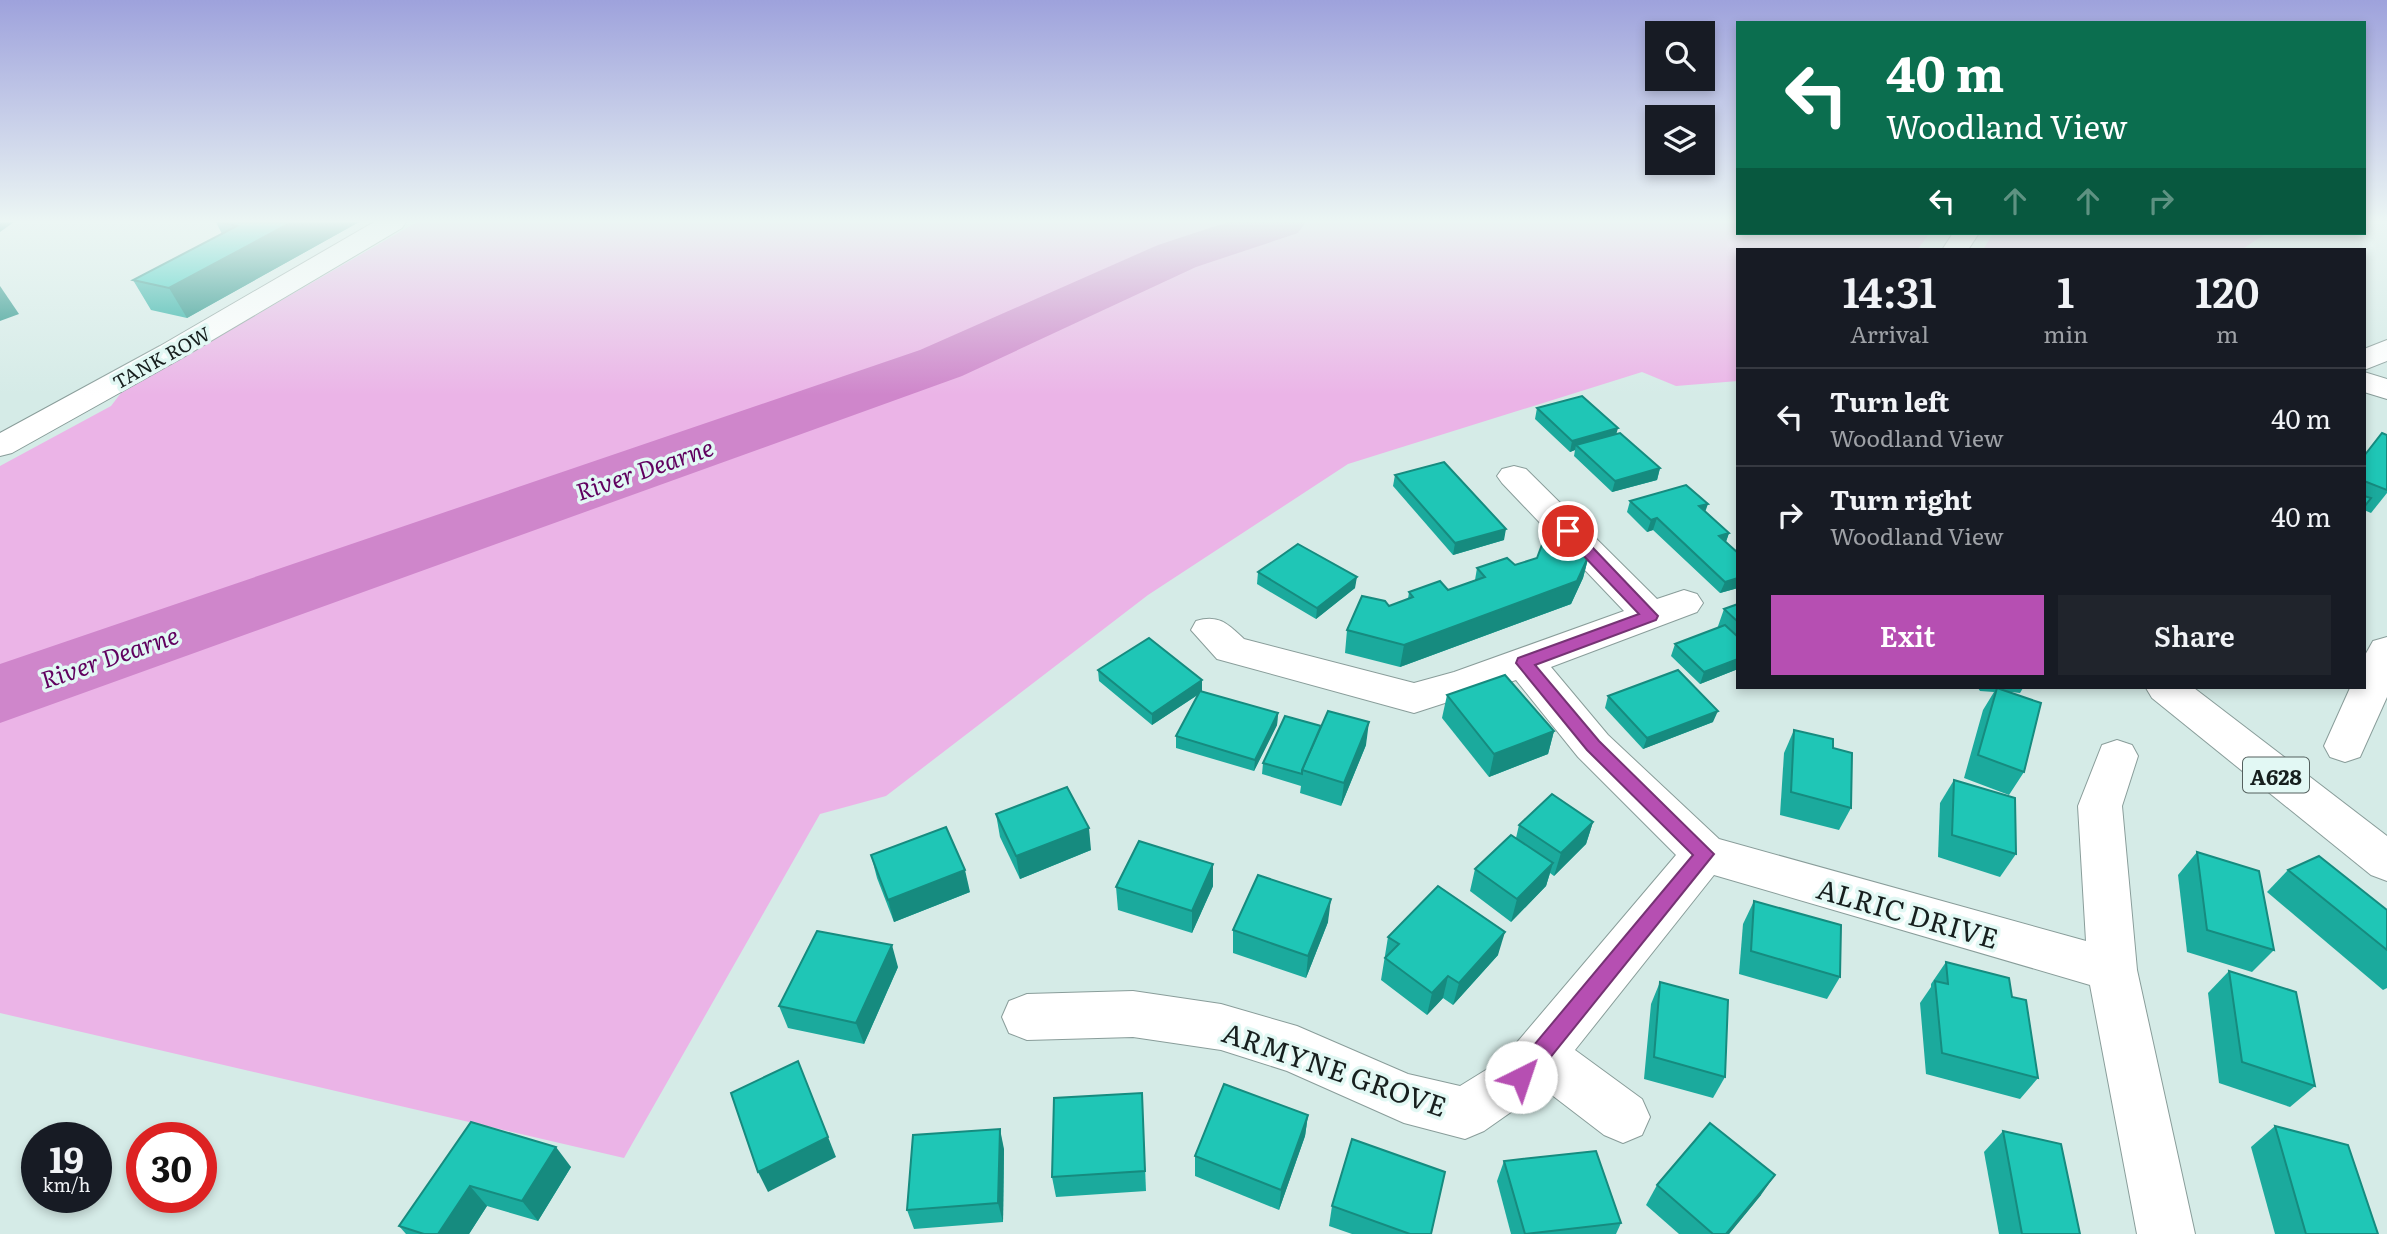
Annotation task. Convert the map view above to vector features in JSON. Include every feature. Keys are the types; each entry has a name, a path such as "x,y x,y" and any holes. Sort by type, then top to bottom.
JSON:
{"main road":[{"name":"TANK ROW","path":"0,446 295,280"},
{"path":"2366,360 2387,349"},
{"path":"2366,383 2387,390"},
{"path":"1210,630 1231,649 1414,698 1524,663 1667,610 1514,476"},
{"path":"2345,746 2387,651"},
{"path":"1524,663 1593,746 1704,854"},
{"name":"A628","path":"2167,689 2387,862"},
{"path":"2117,756 2100,806 2112,970 2166,1234"},
{"name":"ALRIC DRIVE","path":"1704,854 2112,970"},
{"name":"ARMYNE GROVE","path":"1027,1017 1133,1014 1221,1027 1297,1051 1404,1098 1465,1112 1521,1077 1704,854"},
{"path":"1540,1055 1623,1117"}],"shaded area":[{"path":"317,280 1736,280 1736,381 1676,386 1642,372 1348,464 1148,595 886,796 820,814 624,1158 0,1013 0,722 73,687 466,549 1031,343 1107,308 1054,304 934,355 0,684 0,466 111,406 121,393"}],"building":[{"path":"134,280 185,280 169,288"},
{"path":"1582,396 1618,428 1572,441 1537,408"},
{"path":"1620,433 1660,468 1615,481 1576,445"},
{"path":"2382,433 2387,435 2387,490 2366,482 2366,453"},
{"path":"1444,462 1506,529 1455,543 1395,475"},
{"path":"1686,485 1708,504 1699,506 1729,533 1719,536 1736,551 1736,579 1725,582 1657,518 1651,520 1630,501"},
{"path":"1543,542 1589,555 1577,581 1404,645 1347,630 1362,596 1385,601 1389,606 1413,597 1409,592 1440,581 1448,590 1485,577 1477,568 1507,558 1515,565 1537,558"},
{"path":"1298,544 1357,577 1317,608 1258,572"},
{"path":"1736,605 1736,620 1724,609"},
{"path":"1725,625 1736,635 1736,660 1704,672 1675,644"},
{"path":"1149,638 1202,680 1152,714 1098,670"},
{"path":"1678,670 1718,711 1647,738 1608,696"},
{"path":"1505,675 1554,731 1494,754 1447,695"},
{"path":"1997,689 2041,703 2024,772 1978,755"},
{"path":"1200,691 1278,713 1255,760 1176,736"},
{"path":"1328,711 1369,722 1344,783 1302,770"},
{"path":"1285,716 1321,726 1302,774 1263,763"},
{"path":"1794,730 1833,739 1833,748 1852,753 1851,808 1791,792"},
{"path":"1954,780 2015,798 2016,854 1952,835"},
{"path":"1067,787 1089,828 1016,856 996,814"},
{"path":"1552,794 1593,822 1561,853 1519,825"},
{"path":"946,827 965,870 888,900 871,855"},
{"path":"1511,835 1553,863 1517,899 1475,869"},
{"path":"1139,841 1213,864 1192,911 1116,887"},
{"path":"2197,852 2259,871 2274,950 2207,930"},
{"path":"2319,856 2387,910 2387,950 2288,870"},
{"path":"1258,875 1331,899 1308,956 1233,930"},
{"path":"1438,886 1505,932 1459,983 1448,976 1432,993 1385,958 1399,944 1388,937"},
{"path":"1754,901 1841,925 1840,977 1751,951"},
{"path":"817,931 892,945 856,1023 779,1006"},
{"path":"1946,962 2009,978 2012,997 2026,1000 2038,1078 1942,1053 1935,981 1948,984"},
{"path":"2229,971 2296,992 2315,1086 2242,1062"},
{"path":"1660,982 1728,1000 1725,1077 1654,1057"},
{"path":"798,1061 828,1137 758,1172 731,1093"},
{"path":"1224,1084 1308,1115 1281,1190 1195,1156"},
{"path":"1142,1093 1145,1171 1052,1177 1054,1098"},
{"path":"471,1122 556,1147 522,1201 470,1186 438,1234 424,1234 399,1226"},
{"path":"1710,1123 1775,1175 1726,1234 1713,1234 1657,1185"},
{"path":"2275,1126 2348,1145 2378,1234 2306,1234"},
{"path":"1000,1129 998,1203 907,1210 913,1135"},
{"path":"2003,1131 2061,1144 2080,1234 2022,1234"},
{"path":"1352,1139 1445,1172 1431,1234 1410,1234 1332,1206"},
{"path":"1596,1151 1621,1223 1525,1234 1504,1161"}],"waterway":[{"name":"River Dearne","path":"0,694 941,363 1125,280"}],"route":[{"path":"1521,1077 1704,854 1593,746 1524,663 1650,616 1568,531"}]}
